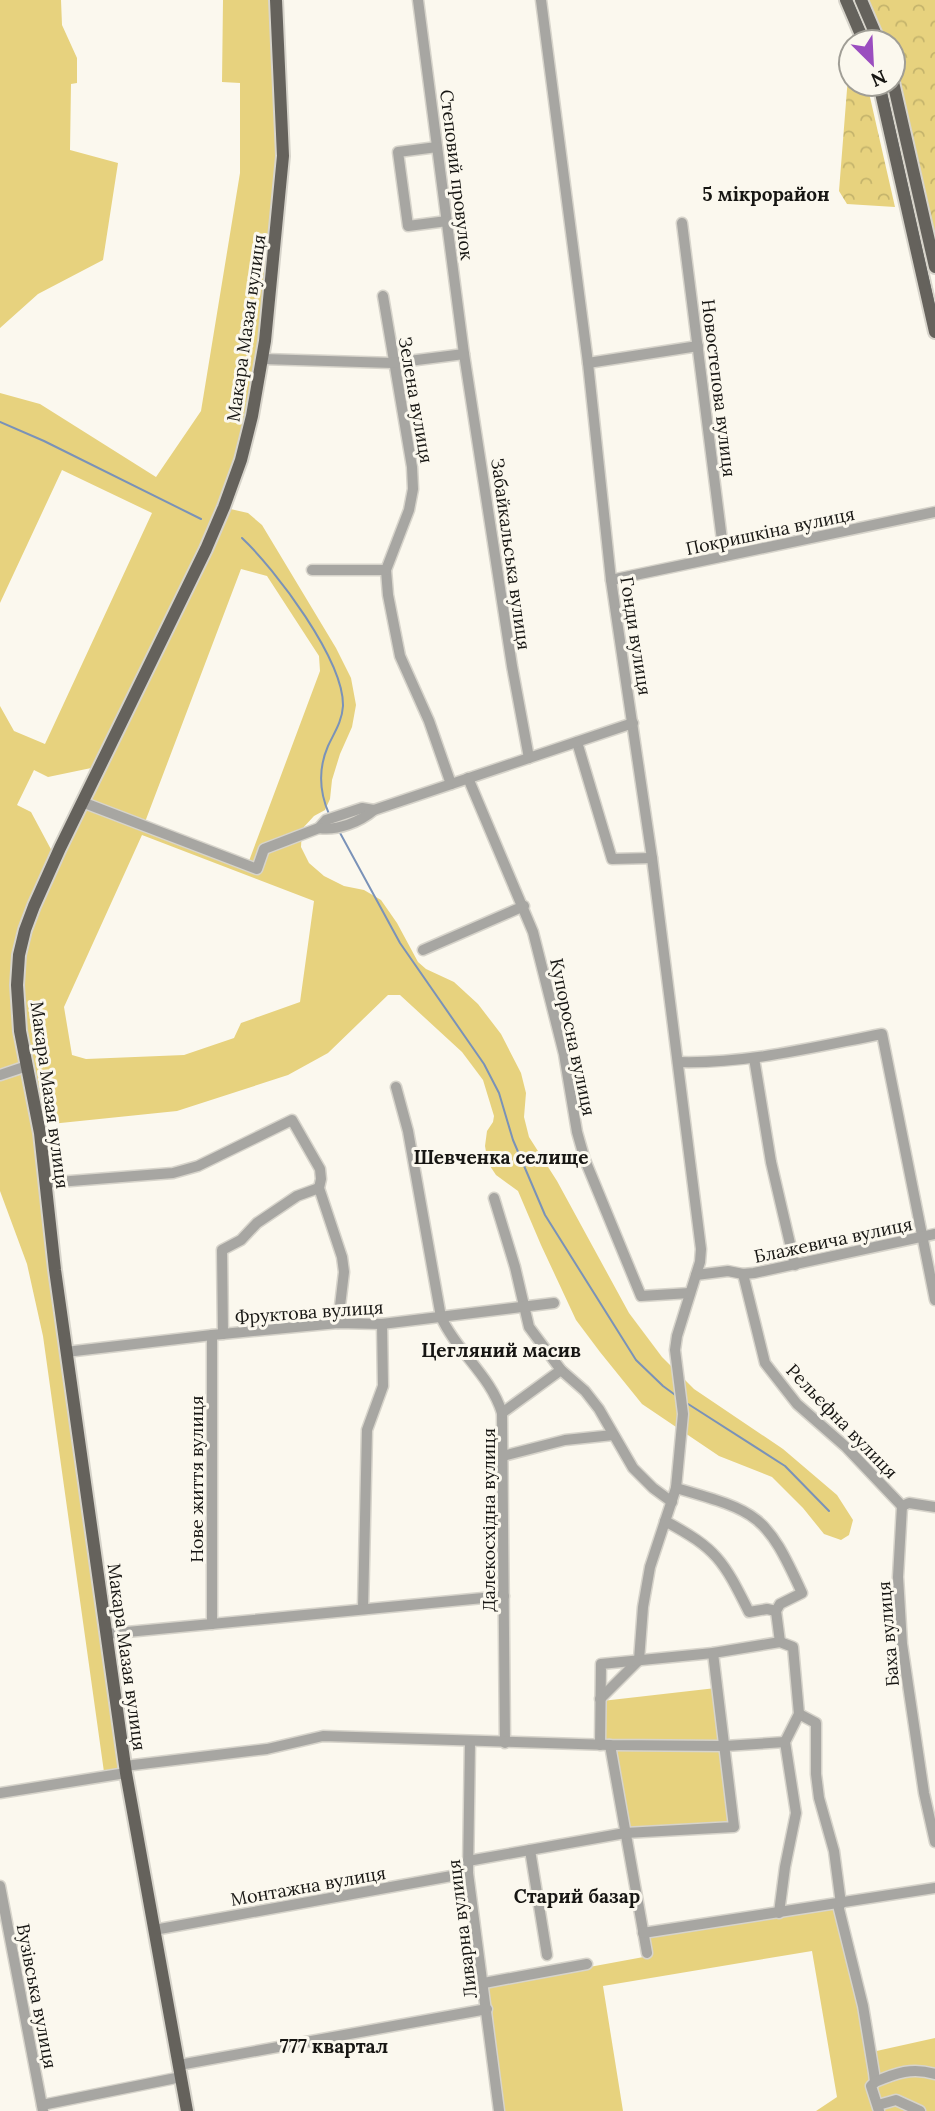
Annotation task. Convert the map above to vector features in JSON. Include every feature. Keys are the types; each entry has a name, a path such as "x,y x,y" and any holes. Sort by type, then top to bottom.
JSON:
{"main road":[{"name":"Макара Мазая вулиця","path":"187,2111 126,1769 66,1352 40,1133 18,1013 17,985 19,956 34,906 161,643 224,507 241,460 262,359 279,213 283,156 276,0"},
{"path":"846,0 858,28"},
{"path":"861,0 873,28"},
{"path":"881,98 935,332"},
{"path":"897,98 935,267"}],"street":[{"name":"Степовий провулок","path":"418,0 464,354"},
{"name":"Гонди вулиця","path":"541,0 589,363 611,580 652,858 701,1249 696,1275"},
{"path":"438,147 398,152 408,226 447,221"},
{"name":"Новостепова вулиця","path":"682,223 724,556"},
{"name":"Зелена вулиця","path":"383,296 412,467 413,488 409,510 386,570"},
{"path":"589,363 698,346"},
{"path":"262,359 393,363 464,354"},
{"name":"Забайкальська вулиця","path":"464,354 512,666 529,758"},
{"name":"Покришкіна вулиця","path":"611,580 935,512"},
{"path":"312,570 386,570 392,625 400,656 429,721 451,784"},
{"path":"82,802 257,869 264,849 341,820 362,808 374,810 633,723"},
{"path":"577,742 612,859 652,858"},
{"name":"Купоросна вулиця","path":"468,778 524,906 541,959 564,1054 584,1160 641,1296 690,1293"},
{"path":"423,950 524,906"},
{"path":"678,1062 704,1063 754,1058 881,1034 935,1300"},
{"path":"754,1058 771,1161 795,1265"},
{"path":"0,1075 27,1066"},
{"path":"396,1087 408,1131 441,1317"},
{"path":"45,1183 173,1173 198,1166 292,1120 320,1169 319,1188 342,1257 344,1272 338,1323"},
{"name":"Нове життя вулиця","path":"212,1623 222,1250 242,1240 257,1223 298,1196 319,1188"},
{"path":"494,1198 515,1267 528,1327 561,1370 592,1400 632,1468 672,1502"},
{"name":"Блажевича вулиця","path":"696,1275 728,1271 743,1274 935,1234"},
{"name":"Рельєфна вулиця","path":"743,1274 765,1363 797,1404 846,1447 902,1506"},
{"path":"600,1699 639,1660 643,1607 650,1567 676,1489 683,1414 675,1350 696,1275"},
{"name":"Фруктова вулиця","path":"66,1352 338,1323 382,1324 554,1303"},
{"name":"Далекосхідна вулиця","path":"441,1317 449,1335 492,1387 502,1413 505,1743"},
{"path":"363,1609 363,1532 368,1470 366,1442 367,1430 383,1386 382,1324"},
{"path":"502,1413 561,1370"},
{"path":"503,1456 565,1440 612,1435"},
{"path":"676,1489 746,1511 771,1533 802,1593 788,1599 776,1611"},
{"path":"902,1506 909,1503 935,1507"},
{"name":"Баха вулиця","path":"902,1506 898,1577 902,1644 935,1842"},
{"path":"665,1521 709,1548 732,1578 749,1612 767,1609 776,1611"},
{"path":"106,1634 504,1596"},
{"path":"776,1611 780,1642"},
{"path":"647,1954 625,1833 605,1745 600,1699 601,1664 713,1653 780,1642 793,1647 799,1714 785,1741 796,1813 779,1913"},
{"path":"468,1861 625,1833 734,1827 713,1653"},
{"path":"799,1714 816,1723 819,1798 834,1851 839,1905 863,2006 875,2082"},
{"path":"0,1793 126,1769 267,1749 323,1736 605,1745 725,1746 785,1741"},
{"name":"Ливарна вулиця","path":"470,1742 468,1873 499,2111"},
{"path":"530,1850 547,1955"},
{"name":"Монтажна вулиця","path":"155,1930 468,1873"},
{"name":"Вузівська вулиця","path":"0,1886 42,2108"},
{"path":"643,1933 839,1905 935,1888"},
{"path":"484,1983 587,1964"},
{"path":"42,2108 180,2071 487,2009"},
{"path":"920,2111 896,2100 879,2108 871,2086 905,2071 918,2070 935,2074"}],"green space":[{"path":"0,0 61,0 62,25 77,58 77,83 71,84 70,150 118,163 103,260 38,294 0,328"},
{"path":"223,0 273,0 278,193 249,415 222,506 96,767 48,777 34,770 17,805 31,812 54,855 22,929 24,1064 0,1072 0,706 14,731 45,744 152,513 62,470 0,603 0,393 40,404 156,477 201,411 240,173 240,83 222,82"},
{"path":"866,0 935,0 935,248 900,98 907,98 907,28 878,28"},
{"path":"846,98 870,98 895,207 847,204 839,191"},
{"path":"226,508 248,513 262,525 336,648 351,678 356,705 352,727 332,780 330,799 325,810 314,816 302,829 301,847 309,863 324,876 344,886 364,890 381,900 418,962 426,969 454,982 478,1004 501,1034 521,1073 526,1093 524,1117 529,1137 557,1181 629,1313 662,1357 694,1389 783,1449 837,1495 853,1520 849,1535 841,1540 824,1534 772,1477 719,1456 642,1404 576,1320 518,1191 496,1175 488,1163 485,1146 487,1131 494,1116 483,1080 462,1052 400,995 388,995 328,1053 288,1075 177,1111 41,1125 20,1013 27,931","holes":["241,569 267,576 319,656 320,671 249,861 145,822","142,835 314,901 300,1002 241,1023 234,1038 184,1055 86,1059 72,1055 64,1007"]},
{"path":"26,1071 123,1769 104,1772 43,1336 27,1264 0,1191 0,1079"},
{"path":"716,1688 723,1744 601,1743 602,1701"},
{"path":"612,1747 724,1748 732,1825 627,1831"},
{"path":"835,1908 859,2005 876,2111 816,2111 837,2097 812,1951 603,1986 623,2111 502,2111 487,1986 649,1956 646,1935"},
{"path":"935,2038 935,2111 882,2111 872,2052"}],"waterway":[{"path":"0,422 201,519"},
{"path":"242,538 272,571 305,616 332,665 340,687 342,712 321,772 323,797 329,814"},
{"path":"339,831 400,943 484,1064 499,1093 513,1140 545,1215 636,1360 678,1397"},
{"path":"685,1402 785,1466 829,1511"}],"tram line":[{"path":"851,0 863,28"},
{"path":"887,98 935,310"}],"district":[{"name":"5 мікрорайон","path":"766,194"},
{"name":"Шевченка селище","path":"501,1157"},
{"name":"Цегляний масив","path":"501,1350"},
{"name":"Старий базар","path":"577,1896"},
{"name":"777 квартал","path":"334,2046"}]}
